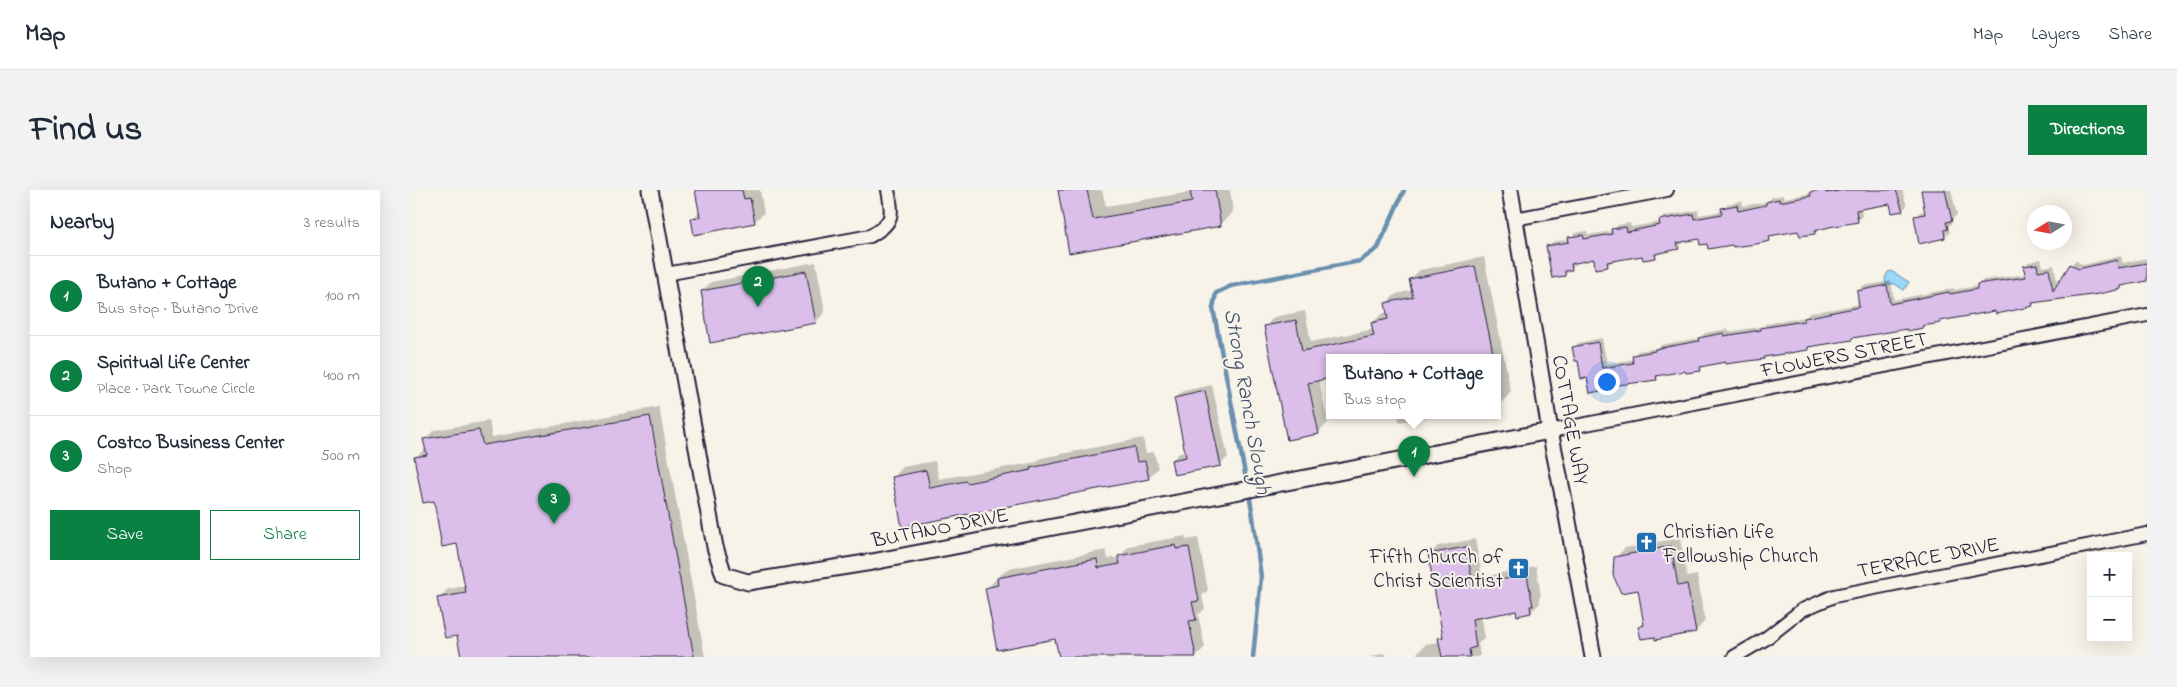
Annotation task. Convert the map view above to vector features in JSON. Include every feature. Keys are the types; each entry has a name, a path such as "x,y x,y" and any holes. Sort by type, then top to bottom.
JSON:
{"street":[{"name":"BUTANO DRIVE","path":"650,190 715,547 724,574 734,579 748,582 872,562 1550,431"},
{"path":"666,274 870,236 885,227 890,218 888,190"},
{"name":"COTTAGE WAY","path":"1510,190 1550,431 1593,657"},
{"path":"1516,220 1667,190"},
{"name":"FLOWERS STREET","path":"1550,431 2147,315"},
{"name":"TERRACE DRIVE","path":"1734,657 1765,639 1802,610 1834,596 2147,534"}],"water":[{"path":"1891,271 1909,282 1904,290 1895,284 1886,284 1885,278 1888,272"}],"building":[{"path":"695,190 742,190 744,199 750,198 755,223 694,235 691,218 700,217"},
{"path":"1058,190 1087,190 1093,219 1192,202 1190,190 1215,190 1221,226 1069,253"},
{"path":"1826,190 1826,193 1845,190 1896,190 1903,211 1892,213 1890,204 1856,210 1858,222 1829,227 1815,231 1815,234 1800,236 1798,231 1769,236 1770,241 1756,244 1708,249 1707,244 1700,245 1699,239 1677,243 1679,249 1655,254 1656,258 1643,260 1642,256 1607,262 1608,267 1595,269 1594,259 1571,264 1572,270 1565,271 1565,276 1552,278 1546,246 1569,242 1568,237 1583,235 1584,239 1612,234 1611,229 1626,227 1627,232 1660,225 1659,220 1693,214 1694,219 1722,214 1721,208 1737,205 1738,211 1766,205 1766,202 1779,199 1779,202 1811,196 1810,192"},
{"path":"1921,190 1945,190 1952,221 1946,222 1948,229 1944,230 1945,238 1919,244 1914,216 1925,214"},
{"path":"2117,260 2118,268 2147,263 2147,281 2121,286 2121,289 2099,294 2032,303 2033,306 2011,311 1996,314 1995,311 1940,321 1941,323 1922,326 1923,328 1852,338 1852,340 1808,347 1808,350 1764,357 1764,359 1725,364 1725,362 1700,367 1701,371 1686,373 1685,371 1656,376 1657,380 1610,386 1611,389 1590,393 1587,378 1581,379 1578,361 1575,361 1572,347 1598,342 1602,368 1633,363 1632,355 1699,341 1698,338 1724,333 1724,336 1761,330 1760,328 1804,321 1804,318 1859,307 1857,291 1887,285 1890,304 1949,292 1950,294 1977,289 1977,284 2026,277 2023,266 2037,264 2038,271 2049,269 2053,291 2070,264 2078,269"},
{"path":"1475,266 1493,354 1326,354 1326,379 1308,383 1319,434 1287,440 1264,326 1296,320 1302,351 1374,336 1371,323 1388,319 1385,303 1413,297 1409,279"},
{"path":"806,271 816,323 710,343 701,291"},
{"path":"1205,391 1221,466 1174,475 1171,460 1186,457 1174,398"},
{"path":"650,416 694,657 461,657 457,636 445,638 437,598 466,593 457,544 442,547 434,501 423,503 414,457 427,455 423,439 479,430 483,445"},
{"path":"1134,447 1137,462 1145,461 1149,479 902,527 892,477 926,470 930,488 966,481 967,483"},
{"path":"1175,545 1176,549 1189,547 1199,601 1192,602 1196,620 1189,621 1196,657 1059,657 1055,639 997,650 985,588 998,585 997,578 1097,559 1098,568 1120,564 1118,556"},
{"path":"1671,546 1678,586 1687,584 1696,632 1655,640 1655,637 1641,639 1638,627 1644,625 1638,590 1621,593 1613,575 1614,557"},
{"path":"1466,547 1473,585 1527,575 1533,606 1530,606 1531,613 1517,616 1516,611 1472,619 1476,647 1469,649 1470,657 1442,657 1438,638 1443,637 1428,554"}],"waterway":[{"name":"Strong Ranch Slough","path":"1253,657 1261,577 1252,510 1213,308 1216,293 1231,286 1360,261 1378,248 1404,190"}],"place":[{"name":"Spiritual Life Center","path":"758,307"},
{"name":"Butano + Cottage","path":"1414,477"},
{"name":"Costco Business Center","path":"554,524"},
{"name":"Christian Life Fellowship Church","path":"1647,543"},
{"name":"Fifth Church of Christ Scientist","path":"1519,568"}]}
